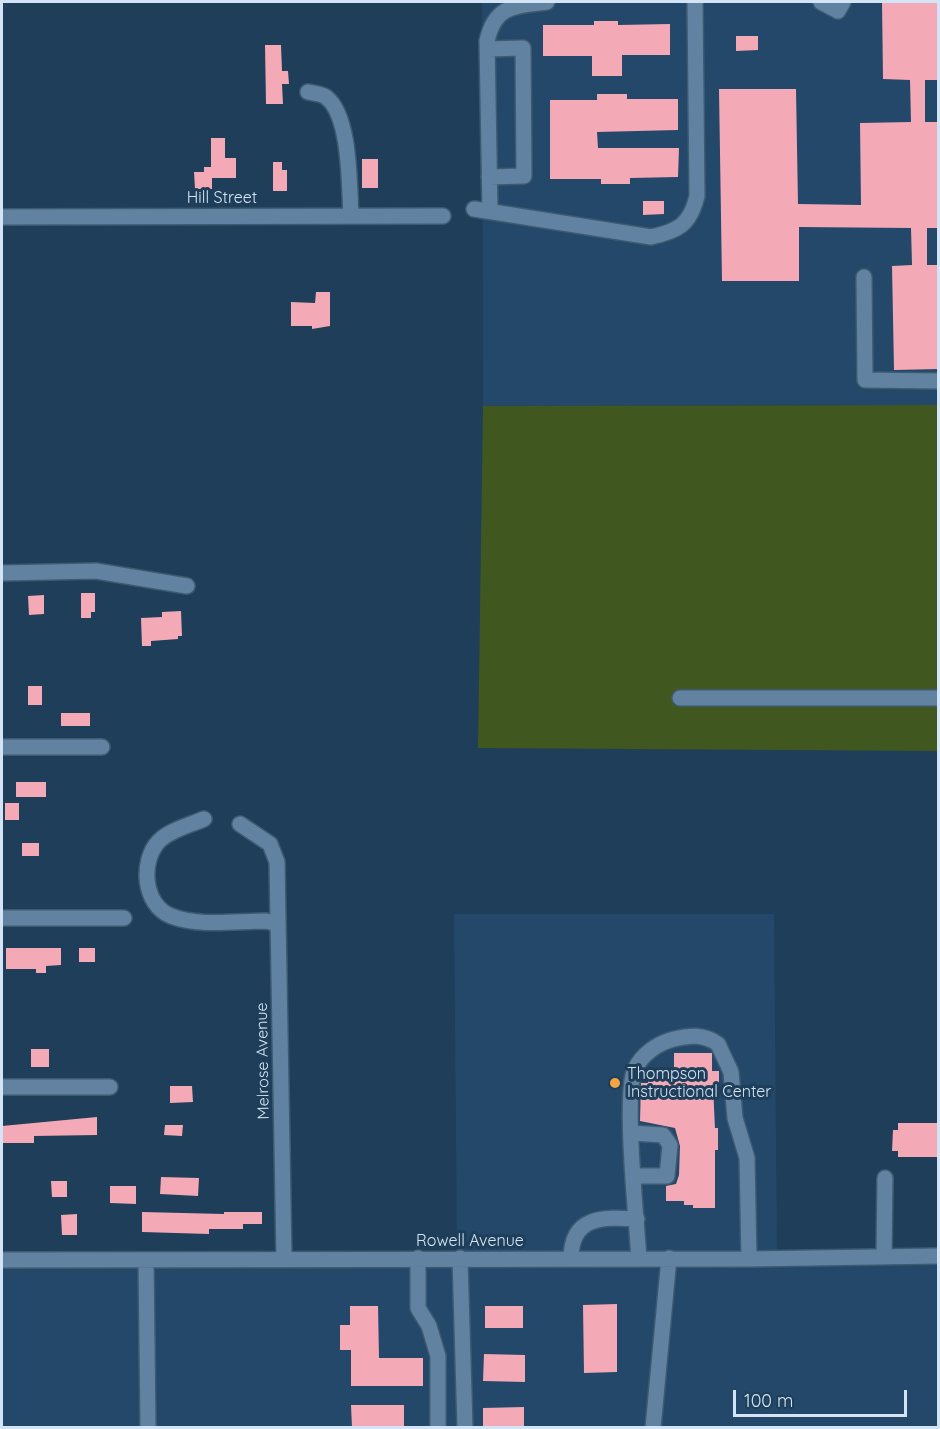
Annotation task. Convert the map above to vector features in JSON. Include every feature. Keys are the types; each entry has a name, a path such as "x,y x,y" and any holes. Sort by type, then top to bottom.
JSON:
{"street":[{"path":"490,211 488,49 491,26 499,15 511,7 547,2"},
{"path":"821,2 838,10 843,2"},
{"path":"474,209 651,237 670,233 682,225 692,214 697,196 691,4"},
{"path":"488,49 523,48 524,176 489,177"},
{"path":"308,92 326,97 337,113 345,140 351,216"},
{"name":"Hill Street","path":"2,217 443,216"},
{"path":"864,277 866,380 939,381"},
{"path":"2,573 96,572 187,586"},
{"path":"680,698 939,698"},
{"path":"2,747 102,747"},
{"path":"204,819 170,834 154,848 147,874 153,902 159,910 180,918 267,921 278,924"},
{"name":"Melrose Avenue","path":"240,824 270,844 277,862 284,1259"},
{"path":"2,918 124,918"},
{"path":"639,1259 631,1133 632,1078 640,1061 659,1044 676,1038 702,1036 718,1044 730,1072 735,1118 747,1158 749,1259"},
{"path":"2,1088 110,1087"},
{"path":"631,1133 663,1135 669,1145 667,1176 634,1176"},
{"path":"884,1256 885,1178"},
{"path":"571,1259 573,1237 583,1225 603,1219 637,1219"},
{"name":"Rowell Avenue","path":"2,1260 749,1259 939,1256"},
{"path":"418,1258 418,1308 429,1326 438,1356 438,1428"},
{"path":"460,1258 465,1428"},
{"path":"653,1428 669,1258"},
{"path":"146,1260 148,1428"}],"shaded area":[{"path":"482,2 938,2 938,405 483,406"},
{"name":"Thompson Instructional Center","path":"454,914 774,914 777,1252 457,1253"},
{"path":"938,1263 938,1427 2,1427 2,1267"}],"green space":[{"path":"938,405 938,751 478,748 483,406"}],"building":[{"path":"882,2 939,2 939,80 925,80 925,122 939,122 939,228 927,228 927,265 939,265 939,369 894,370 892,266 912,265 911,228 799,227 799,281 722,281 719,89 796,89 798,204 861,205 860,123 911,122 910,80 883,79"},
{"path":"594,21 618,21 618,25 670,24 670,55 622,55 622,76 592,76 592,56 543,56 543,25 594,25"},
{"path":"736,36 758,36 758,50 736,51"},
{"path":"265,45 281,45 282,71 288,71 289,84 282,84 283,104 266,104"},
{"path":"597,94 627,94 627,99 678,99 678,130 597,132 598,148 679,148 678,177 630,178 630,184 601,184 601,179 550,179 550,100 597,100"},
{"path":"211,138 225,138 225,158 236,158 236,178 212,178 212,189 195,189 194,172 204,172 204,167 211,167"},
{"path":"362,159 378,159 378,188 362,188"},
{"path":"273,162 282,162 282,170 287,170 287,191 273,191"},
{"path":"643,201 664,201 664,214 643,215"},
{"path":"316,292 330,292 330,326 312,329 312,326 291,326 291,302 315,303"},
{"path":"81,593 95,593 95,612 91,612 91,618 81,618"},
{"path":"44,595 44,614 29,615 28,596"},
{"path":"181,611 182,636 178,636 178,639 151,641 151,646 142,646 141,618 162,617 162,612"},
{"path":"28,686 42,686 42,705 28,705"},
{"path":"61,713 90,713 90,726 61,726"},
{"path":"16,782 46,782 46,797 16,797"},
{"path":"5,803 19,803 19,820 5,820"},
{"path":"22,843 39,843 39,856 22,856"},
{"path":"6,948 61,948 61,965 46,966 46,973 36,973 36,969 6,969"},
{"path":"79,948 95,948 95,962 79,962"},
{"path":"31,1049 49,1049 49,1067 31,1067"},
{"path":"674,1053 712,1053 712,1071 719,1071 719,1087 713,1087 715,1128 718,1128 718,1150 715,1150 715,1208 693,1208 693,1205 684,1205 684,1201 666,1201 666,1186 676,1184 679,1175 680,1146 675,1128 640,1121 641,1083 648,1083 648,1078 674,1078"},
{"path":"170,1086 192,1086 193,1102 170,1103"},
{"path":"97,1117 97,1135 34,1136 34,1143 2,1143 2,1126"},
{"path":"898,1123 939,1123 939,1157 898,1157 898,1151 892,1151 893,1130 898,1130"},
{"path":"165,1125 183,1125 182,1136 164,1135"},
{"path":"161,1177 199,1178 198,1196 160,1194"},
{"path":"51,1181 67,1181 67,1197 52,1197"},
{"path":"110,1186 136,1186 136,1204 110,1203"},
{"path":"142,1212 224,1214 224,1212 262,1212 262,1224 243,1224 243,1229 209,1229 209,1234 142,1232"},
{"path":"77,1214 77,1235 62,1235 61,1215"},
{"path":"617,1304 617,1372 584,1373 583,1305"},
{"path":"350,1306 378,1306 379,1358 423,1358 423,1386 351,1386 351,1350 340,1350 340,1325 350,1325"},
{"path":"485,1306 523,1306 523,1328 485,1328"},
{"path":"484,1354 525,1355 525,1382 483,1381"},
{"path":"351,1405 404,1405 404,1428 352,1428"},
{"path":"524,1407 524,1428 483,1428 483,1408"}],"place":[{"name":"Thompson Instructional Center","path":"615,1083"}]}
